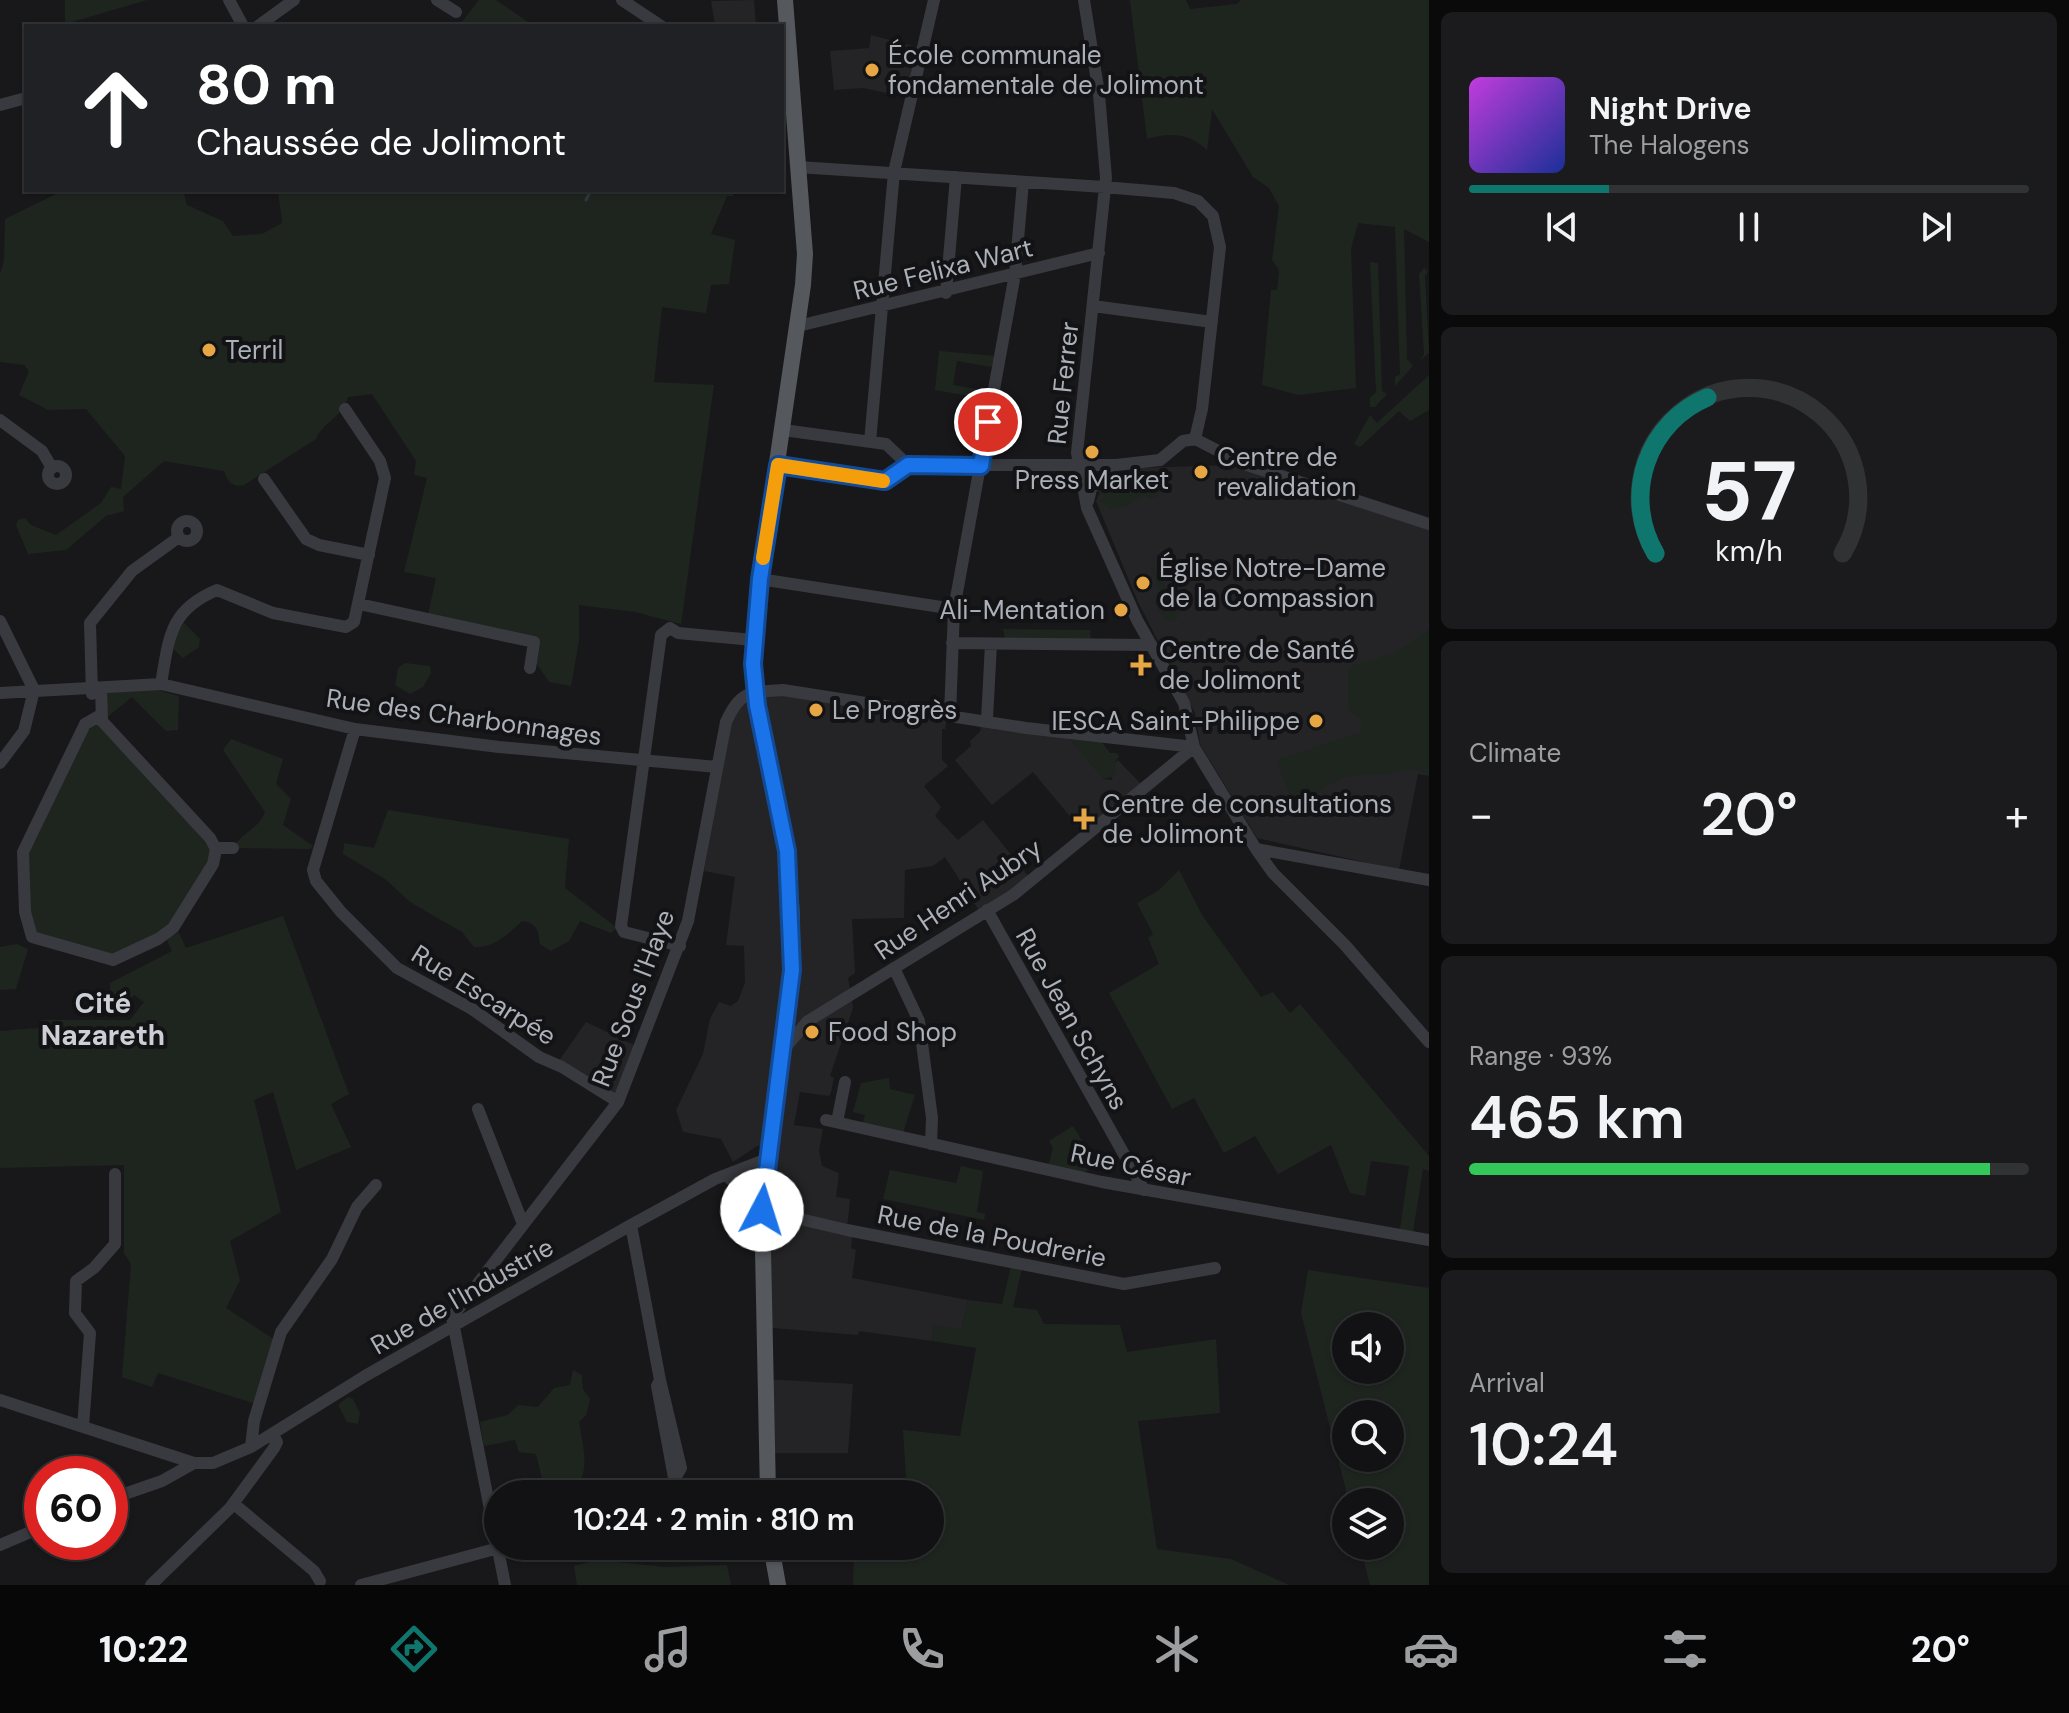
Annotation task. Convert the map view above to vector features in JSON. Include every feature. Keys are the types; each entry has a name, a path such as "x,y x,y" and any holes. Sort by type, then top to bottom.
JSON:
{"main road":[{"path":"768,1480 762,1205 792,970 792,916 787,851 755,692 753,640 798,326 805,254 798,167 788,111 785,0"},
{"path":"774,1560 778,1585"}],"street":[{"path":"229,0 242,24"},
{"path":"261,24 294,0"},
{"path":"437,0 456,12"},
{"path":"622,0 658,24"},
{"path":"870,442 894,172 934,0"},
{"name":"Rue Ferrer","path":"1084,0 1099,94 1104,187 1077,465 1087,508 1150,645 1184,703 1194,747 1256,849 1273,873 1345,945 1429,1042"},
{"path":"0,105 24,99"},
{"path":"798,167 1174,193 1206,208 1220,236 1202,409 1195,439"},
{"path":"946,293 956,177"},
{"path":"950,715 954,609 1015,274 1023,182"},
{"name":"Rue Felixa Wart","path":"798,326 881,309 1099,253"},
{"path":"1093,306 1212,322"},
{"path":"161,684 174,624 193,603 217,590 273,613 346,627 354,622 385,478 380,461 345,409"},
{"path":"0,420 42,451 52,468"},
{"path":"783,430 870,442 895,449 908,465"},
{"path":"778,465 890,479 908,465 1116,465 1160,460 1183,441 1195,439 1244,464 1429,524"},
{"path":"890,479 895,449"},
{"path":"1087,508 1091,489 1116,465"},
{"path":"264,479 306,539 319,545 369,555"},
{"path":"179,537 132,571 90,623 97,688 96,716 216,848 233,848"},
{"path":"760,579 954,609"},
{"path":"359,604 535,638 530,668"},
{"path":"0,621 34,690 24,731 0,763"},
{"path":"680,946 621,929 664,630 673,628 678,633 753,640"},
{"path":"952,643 1150,645"},
{"path":"987,719 991,644"},
{"name":"Rue des Charbonnages","path":"0,693 161,684 355,729 646,762 717,767"},
{"path":"755,692 783,690 1098,738 1194,747"},
{"name":"Rue Sous l'Haye","path":"453,1329 454,1314 618,1102 680,946 731,711 745,694 755,692"},
{"path":"96,716 85,724 25,842 22,861 24,899 32,937 104,959 123,957 173,928 213,864 216,848"},
{"name":"Rue Escarpée","path":"355,729 313,870 316,881 349,920 397,968 472,1009 539,1057 562,1067 618,1102"},
{"name":"Rue Henri Aubry","path":"782,1051 808,1021 987,910 1046,869 1194,747"},
{"path":"1256,849 1429,880"},
{"name":"Rue Jean Schyns","path":"987,910 1144,1190"},
{"path":"894,968 919,1021 932,1118 931,1144"},
{"name":"Rue César","path":"845,1082 831,1121 1144,1190 1429,1240"},
{"path":"478,1109 523,1224"},
{"name":"Rue de l'Industrie","path":"128,1493 162,1481 194,1463 213,1463 251,1447 365,1376 453,1329 631,1225 721,1179 766,1167"},
{"path":"83,1427 90,1333 75,1313 76,1281 94,1268 115,1244 115,1174"},
{"path":"721,1179 743,1183 762,1205"},
{"path":"251,1447 254,1421 281,1332 332,1259 357,1207 376,1185"},
{"name":"Rue de la Poudrerie","path":"762,1205 847,1230 1124,1284 1215,1268"},
{"path":"631,1225 660,1380 681,1468 678,1480"},
{"path":"453,1329 487,1480"},
{"path":"0,1400 194,1463"},
{"path":"151,1585 234,1504 274,1448 277,1442 273,1435"},
{"path":"234,1504 314,1571 323,1584"},
{"path":"0,1545 24,1535"},
{"path":"361,1585 484,1552"},
{"path":"503,1560 505,1585"}],"shaded area":[{"path":"65,0 147,0 65,24"},
{"path":"479,0 496,0 531,24 461,24"},
{"path":"754,0 756,24 715,24 711,1"},
{"path":"1130,0 1186,0 1190,9 1237,4 1241,0 1429,0 1429,242 1404,229 1407,359 1413,366 1395,386 1395,377 1400,374 1395,227 1358,223 1351,249 1356,388 1298,395 1262,385 1271,290 1277,290 1279,270 1272,260 1279,206 1269,188 1253,177 1212,109 1207,150 1187,137 1164,135 1147,139"},
{"name":"École communale fondamentale de Jolimont","path":"871,35 917,47 906,97 863,88 834,90 830,51 869,48"},
{"path":"60,192 184,192 187,205 223,221 233,236 262,234 282,223 278,192 734,192 733,196 727,196 711,234 735,240 729,284 711,285 706,313 662,307 654,382 714,385 681,624 635,612 579,605 579,641 571,686 549,682 532,657 534,643 427,619 436,578 404,572 427,478 414,475 416,461 372,394 348,397 346,404 316,439 244,485 231,483 224,471 164,461 123,497 124,511 106,516 66,550 28,554 16,525 18,520 25,518 31,525 56,535 101,503 111,487 121,489 125,456 86,409 48,410 19,395 29,371 24,365 0,362 0,274 4,260 5,219"},
{"path":"1370,262 1378,263 1382,391 1387,394 1375,407 1370,407 1370,398 1376,392"},
{"path":"1424,268 1428,271 1425,276 1429,353 1420,360 1424,354 1419,274"},
{"path":"939,351 997,356 998,368 957,361 953,385 994,392 992,400 935,390"},
{"path":"1429,375 1429,410 1410,421 1399,411 1360,447 1354,444 1370,415 1377,423"},
{"path":"1230,465 1429,530 1429,776 1418,774 1399,870 1257,838 1200,744 1195,713 1138,602 1096,501 1107,479 1140,468"},
{"path":"1157,469 1163,487 1157,497 1149,499 1146,495 1124,507 1111,509 1097,499 1102,499 1103,494 1098,492 1109,479"},
{"path":"1149,564 1181,606 1177,619 1172,622 1163,618 1154,602 1163,596"},
{"path":"184,623 200,639 199,647 183,658 173,649 178,631"},
{"path":"1429,628 1429,775 1410,768 1393,773 1351,776 1312,796 1292,800 1276,760 1360,732 1363,719 1348,711 1348,667 1401,649"},
{"path":"1003,629 1090,630 1091,641 1005,640"},
{"path":"405,663 430,666 431,673 423,687 410,694 395,685 398,668"},
{"path":"151,688 179,696 178,730 166,731 132,697 105,719 106,693"},
{"path":"784,692 947,718 945,729 942,729 942,760 948,766 924,786 941,807 935,816 958,840 983,820 1029,877 980,912 945,857 933,866 905,870 904,918 852,919 855,973 848,978 853,1008 830,1076 834,1078 831,1092 829,1096 800,1092 794,1125 823,1129 819,1150 822,1166 839,1173 836,1197 850,1199 847,1230 853,1231 851,1248 856,1250 852,1278 968,1300 962,1329 934,1326 932,1341 859,1331 858,1335 762,1327 768,1148 757,1146 733,1162 721,1139 683,1132 676,1110 703,1054 710,1019 719,1002 731,1006 738,1001 745,982 744,946 726,945 735,877 704,871 728,730 741,701"},
{"path":"92,713 217,848 178,920 118,959 31,938 25,840"},
{"path":"982,722 997,730 1000,726 1067,735 1104,779 1112,780 1113,764 1118,760 1141,784 1083,832 1033,772 992,805 955,760 971,746 970,741 980,732"},
{"path":"1068,737 1100,740 1110,753 1117,753 1119,757 1113,764 1117,769 1115,776 1104,779"},
{"path":"231,739 283,759 276,784 291,799 283,825 313,846 310,849 233,848 263,818 265,812 223,750"},
{"path":"388,810 569,839 565,888 617,928 611,933 580,921 569,941 551,951 540,944 534,925 522,921 495,943 474,947 462,932 410,902 385,879 343,854 344,843 374,848"},
{"path":"1179,870 1202,915 1261,997 1273,992 1290,1013 1300,1004 1429,1156 1429,1171 1423,1169 1412,1238 1399,1236 1409,1166 1371,1161 1365,1196 1350,1193 1331,1145 1278,1174 1255,1136 1224,1153 1194,1098 1172,1109 1109,993 1159,964 1148,938 1153,934 1137,903 1159,890"},
{"path":"283,916 349,1094 331,1104 351,1147 296,1170 273,1092 254,1100 281,1212 230,1241 240,1280 226,1308 278,1342 256,1404 158,1373 152,1387 122,1377 131,1264 124,1253 124,1165 0,1168 0,1031 38,1028 42,1020 130,1020 144,1002 134,995 124,1008 110,1007 110,983 172,951 166,938 179,933 186,948"},
{"path":"17,944 28,949 16,989 0,990 0,947"},
{"path":"586,1022 640,1048 618,1102 556,1065"},
{"path":"889,1078 890,1089 915,1095 903,1133 862,1125 865,1115 853,1112 861,1083"},
{"path":"1073,1126 1097,1165 1082,1174 1048,1167 1053,1148 1049,1141"},
{"path":"961,1166 983,1171 977,1212 985,1214 984,1220 883,1199 890,1170 956,1183"},
{"path":"1012,1262 1023,1264 1013,1307 1037,1310 1044,1324 1120,1325 1127,1352 1216,1339 1220,1413 1138,1421 1157,1549 1231,1559 1289,1585 853,1585 854,1560 944,1560 944,1480 906,1480 903,1430 960,1436 976,1348 932,1341 934,1325 962,1329 968,1300 1002,1304"},
{"path":"1308,1270 1429,1288 1429,1585 1370,1585 1364,1560 1404,1560 1404,1488 1345,1488 1341,1472 1404,1472 1404,1400 1332,1400 1332,1435 1301,1313"},
{"path":"573,1370 582,1375 583,1389 590,1399 586,1415 579,1422 584,1461 580,1480 542,1480 536,1454 519,1452 515,1440 484,1446 480,1422 508,1415 518,1405 538,1407 554,1388 570,1385"},
{"path":"764,1379 853,1384 848,1453 767,1453"},
{"path":"348,1397 353,1399 360,1413 358,1424 347,1422 338,1405"},
{"path":"597,1560 665,1567 727,1565 731,1585 577,1585 574,1566"}],"waterway":[{"path":"586,200 590,192"}],"slow traffic":[{"path":"763,558 778,465 883,481"}],"place":[{"name":"École communale fondamentale de Jolimont","path":"872,70"},
{"name":"Terril","path":"209,350"},
{"name":"Press Market","path":"1092,452"},
{"name":"Centre de revalidation","path":"1201,472"},
{"name":"Église Notre-Dame de la Compassion","path":"1143,583"},
{"name":"Ali-Mentation","path":"1121,610"},
{"name":"Centre de Santé de Jolimont","path":"1141,665"},
{"name":"Le Progrès","path":"816,710"},
{"name":"IESCA Saint-Philippe","path":"1316,721"},
{"name":"Centre de consultations de Jolimont","path":"1084,819"},
{"name":"Food Shop","path":"812,1032"}],"district":[{"name":"Cité Nazareth","path":"103,1019"}],"route":[{"path":"762,1210 792,970 787,851 757,705 753,664 760,579 778,465 885,481 908,465 981,466 988,422"}]}
